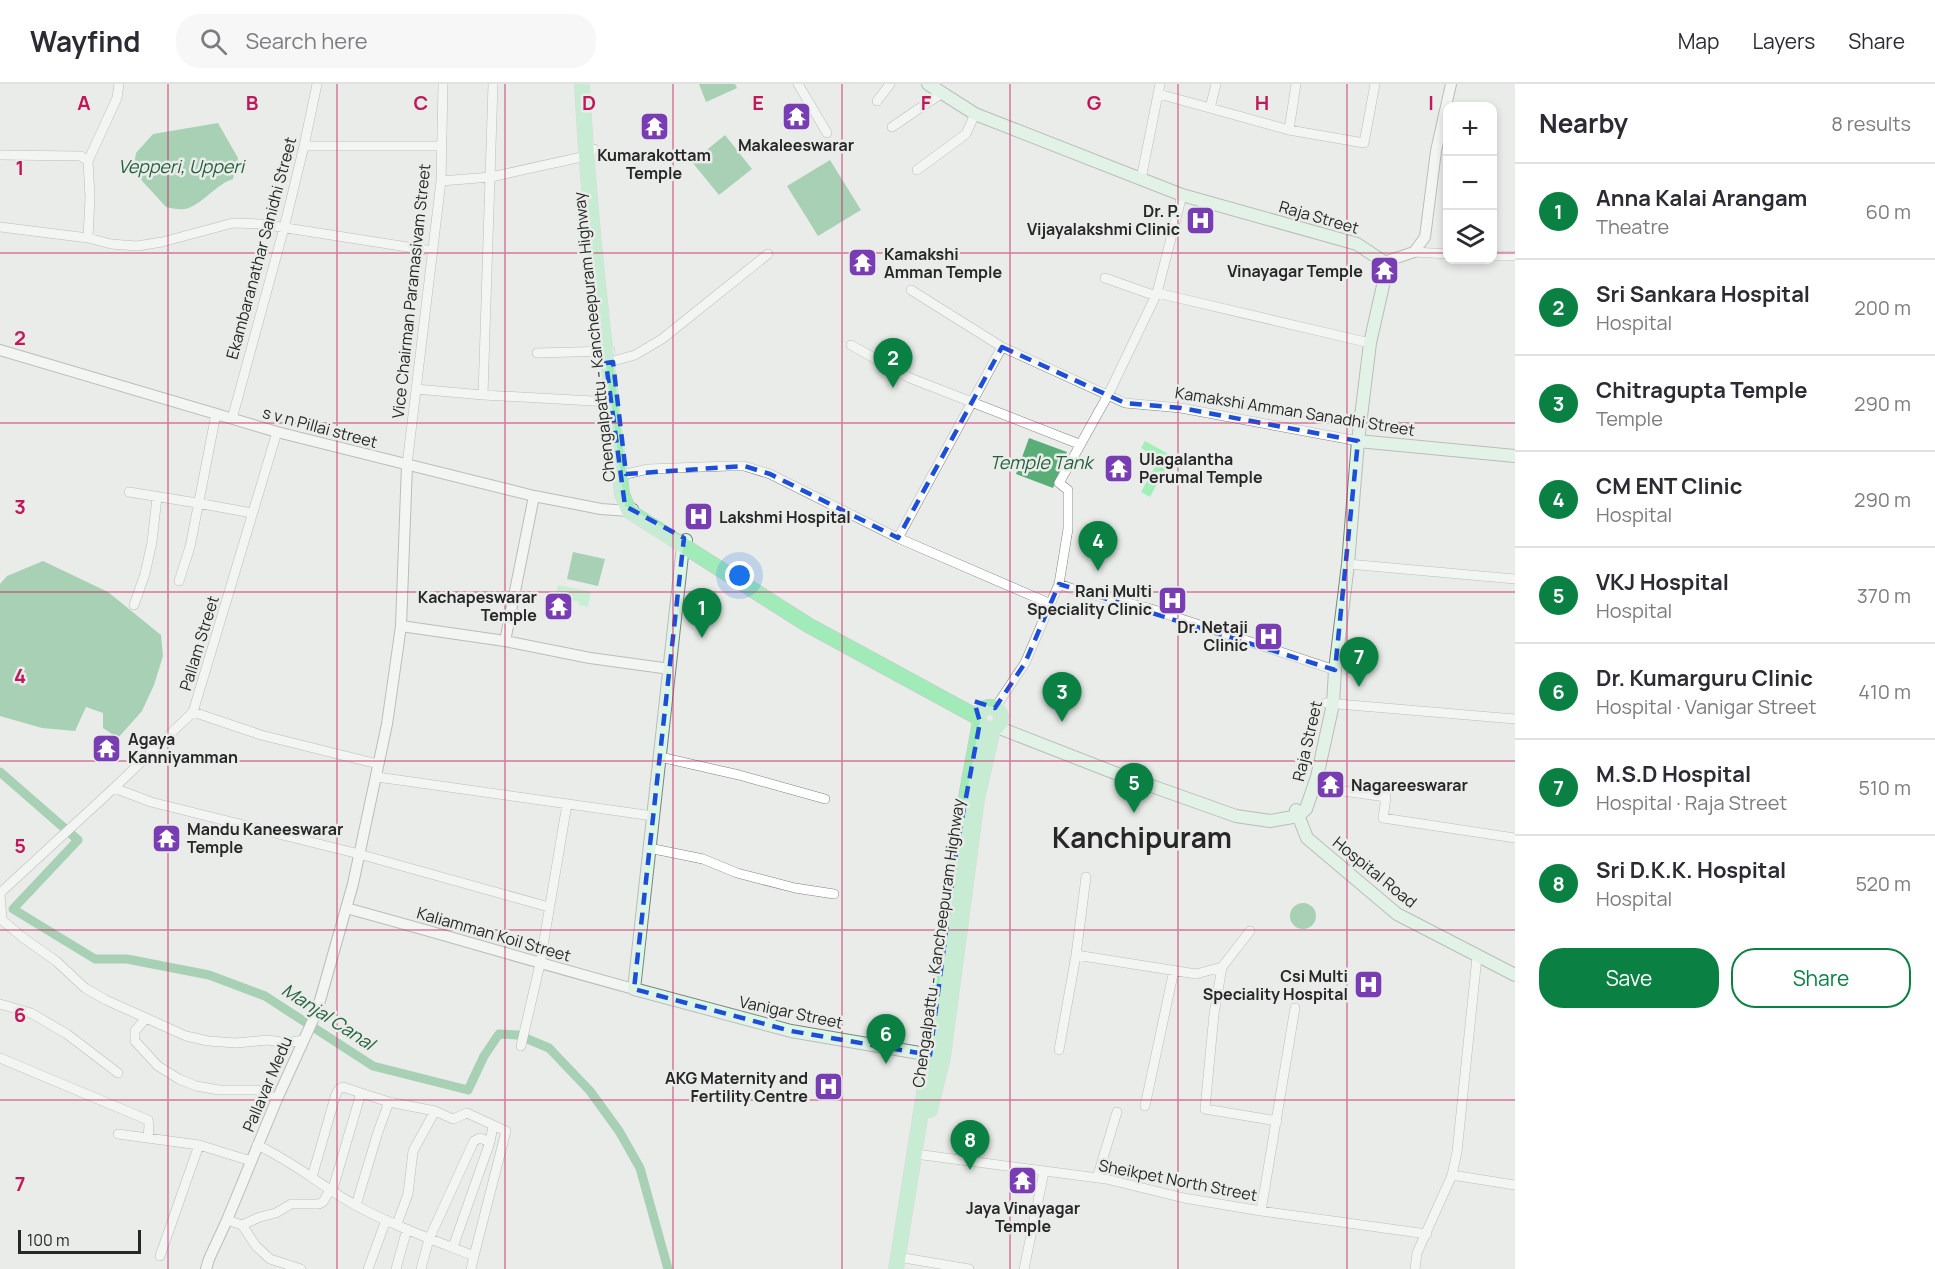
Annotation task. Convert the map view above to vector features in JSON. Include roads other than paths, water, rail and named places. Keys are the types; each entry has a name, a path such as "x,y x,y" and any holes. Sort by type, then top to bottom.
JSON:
{"highway":[{"path":"582,84 609,357 611,402 622,494 632,510 823,624 989,719 957,846 936,1056 901,1263"},
{"path":"588,84 590,153"},
{"name":"Chengalpattu - Kancheepuram Highway","path":"609,357 632,510"},
{"name":"Chengalpattu - Kancheepuram Highway","path":"901,1263 923,1155 936,1056"}],"main road":[{"name":"Raja Street","path":"928,84 975,114 1141,179 1182,195 1357,244 1384,262 1384,281 1370,343 1358,441 1348,564 1330,704 1314,787 1306,809 1297,813"},
{"name":"Kamakshi Amman Sanadhi Street","path":"1358,441 1515,456"},
{"path":"634,989 685,543"},
{"name":"Raja Street","path":"1297,813 1307,792 1330,704"},
{"path":"989,719 1238,811 1275,815 1297,813"},
{"name":"Hospital Road","path":"1297,813 1307,838 1397,914 1515,975"},
{"name":"Vanigar Street","path":"634,989 791,1031 936,1056"}],"street":[{"path":"88,238 90,197 88,161 117,98 120,84"},
{"name":"Ekambaranathar Sanidhi Street","path":"232,419 284,228 304,146 315,84"},
{"name":"Vice Chairman Paramasivam Street","path":"407,465 441,181 443,84"},
{"path":"483,395 493,84"},
{"path":"798,84 828,134"},
{"path":"877,101 890,84"},
{"path":"1210,108 1216,84"},
{"path":"1289,130 1296,84"},
{"path":"1414,252 1425,237 1436,151 1451,84"},
{"path":"1141,179 1159,89 1210,108 1289,130 1364,144 1371,85"},
{"path":"892,127 942,93"},
{"path":"917,170 966,134 975,114"},
{"path":"304,146 441,146"},
{"path":"441,181 491,177 590,153"},
{"path":"0,155 81,156 88,161"},
{"path":"989,719 1025,663 1059,584 1068,529 1068,490 1059,483 1108,395 1156,295 1182,195"},
{"path":"0,227 137,246 162,242 233,223 261,224 433,251"},
{"path":"1384,262 1414,252 1443,254"},
{"path":"537,353 635,356 662,339 768,254"},
{"path":"1497,256 1515,256"},
{"path":"1105,278 1156,295 1370,343"},
{"name":"Kamakshi Amman Sanadhi Street","path":"911,290 1002,347 1125,403 1181,408 1358,441"},
{"path":"851,345 910,378 1079,444"},
{"path":"898,537 1002,347"},
{"name":"s v n Pillai street","path":"0,350 277,432 407,465 534,496 601,509 632,510"},
{"path":"416,389 611,402"},
{"path":"179,581 190,547 216,414"},
{"name":"Pallam Street","path":"0,893 193,712 277,432"},
{"name":"Pallavar Medu","path":"206,1269 257,1145 317,1011 346,908 377,777 401,626 407,465"},
{"path":"626,474 648,469 688,466 744,466 770,474 898,537 1051,604"},
{"path":"129,492 252,513"},
{"path":"601,509 618,502 622,494"},
{"path":"505,641 534,496"},
{"path":"134,605 152,542 157,497"},
{"path":"1348,564 1515,579"},
{"path":"1059,584 1081,592 1148,608 1335,670"},
{"path":"401,626 670,669"},
{"path":"1330,704 1515,719"},
{"path":"193,712 261,735 378,764"},
{"path":"660,757 739,775 825,799"},
{"path":"377,777 653,816"},
{"path":"1314,787 1386,797 1383,818 1515,838"},
{"path":"114,788 151,802 359,854 549,907"},
{"path":"521,1046 540,964 567,804"},
{"path":"649,849 703,859 737,873 795,888 834,894"},
{"path":"1059,1050 1076,955 1086,877"},
{"path":"0,893 3,921 0,932"},
{"name":"Kaliamman Koil Street","path":"346,908 634,989"},
{"path":"3,921 56,961 85,988 106,1000 186,1036 208,1041 236,1043 303,1040"},
{"path":"1250,931 1222,967 1214,1014 1205,1109 1277,1121"},
{"path":"1076,955 1196,974 1222,967"},
{"path":"1415,1269 1417,1253 1452,1175 1457,1152 1477,957"},
{"path":"1145,1106 1174,970"},
{"path":"0,1004 31,1013 67,1034 118,1073"},
{"path":"1261,1211 1295,1008"},
{"path":"146,1018 135,1031 135,1041 158,1066 179,1079 196,1086 219,1090 257,1090 277,1099"},
{"path":"0,1058 148,1120 148,1138"},
{"path":"312,1177 336,1094 343,1088 389,1102 435,1111 453,1119 467,1113 506,1131 471,1269"},
{"path":"242,1225 260,1216 276,1213 291,1204 323,1202 331,1191 361,1093"},
{"path":"356,1205 389,1102"},
{"path":"397,1224 408,1194 413,1151 435,1111"},
{"path":"1097,1178 1117,1112"},
{"path":"453,1247 490,1142 493,1126"},
{"path":"118,1134 199,1146 251,1161"},
{"path":"421,1269 429,1239 474,1141 480,1138 490,1142"},
{"path":"257,1145 279,1155 331,1191 356,1205 429,1239 474,1256"},
{"path":"160,1256 199,1146"},
{"name":"Sheikpet North Street","path":"923,1155 1097,1178 1184,1198 1427,1234"},
{"path":"1024,1269 1044,1172"},
{"path":"1452,1175 1515,1185"},
{"path":"227,1220 242,1225 256,1246 270,1259 302,1269"},
{"path":"368,1269 386,1220"},
{"path":"396,1269 407,1229"},
{"path":"901,1263 969,1269"}],"water":[{"path":"699,84 735,84 737,88 706,102"},
{"name":"Vepperi, Upperi","path":"218,123 238,158 233,179 191,207 180,209 166,207 133,171 136,153 153,134"},
{"path":"725,135 752,169 719,195 692,162"},
{"path":"830,160 861,210 818,236 787,186"},
{"name":"Temple Tank","path":"1029,438 1067,452 1053,488 1016,474"},
{"path":"573,552 605,559 598,586 567,579"},
{"path":"43,561 108,592 161,635 163,656 154,685 142,711 118,738 103,728 103,713 86,707 75,731 42,728 0,716 0,584 7,576"},
{"path":"1303,903 1312,907 1316,916 1312,925 1303,929 1294,925 1290,916 1294,907"}],"waterway":[{"name":"Manjal Canal","path":"0,772 78,840 13,909 95,959 127,959 209,975 265,996 373,1066 468,1090 484,1056 499,1034 518,1035 549,1048 590,1091 619,1131 640,1168 668,1269"}],"place":[{"name":"Makaleeswarar","path":"796,117"},
{"name":"Kumarakottam Temple","path":"654,127"},
{"name":"Dr. P. Vijayalakshmi Clinic","path":"1201,220"},
{"name":"Kamakshi Amman Temple","path":"863,263"},
{"name":"Vinayagar Temple","path":"1384,271"},
{"name":"Sri Sankara Hospital","path":"893,388"},
{"name":"Ulagalantha Perumal Temple","path":"1118,468"},
{"name":"Lakshmi Hospital","path":"698,517"},
{"name":"CM ENT Clinic","path":"1098,571"},
{"name":"Rani Multi Speciality Clinic","path":"1173,600"},
{"name":"Kachapeswarar Temple","path":"558,606"},
{"name":"Dr. Netaji Clinic","path":"1269,636"},
{"name":"Anna Kalai Arangam","path":"702,638"},
{"name":"M.S.D Hospital","path":"1359,687"},
{"name":"Chitragupta Temple","path":"1062,722"},
{"name":"Agaya Kanniyamman","path":"107,748"},
{"name":"Nagareeswarar","path":"1330,785"},
{"name":"VKJ Hospital","path":"1134,813"},
{"name":"Mandu Kaneeswarar Temple","path":"166,838"},
{"name":"Csi Multi Speciality Hospital","path":"1369,985"},
{"name":"Dr. Kumarguru Clinic","path":"886,1064"},
{"name":"AKG Maternity and Fertility Centre","path":"829,1087"},
{"name":"Sri D.K.K. Hospital","path":"970,1170"},
{"name":"Jaya Vinayagar Temple","path":"1023,1180"}],"district":[{"name":"Kanchipuram","path":"1142,838"}]}
